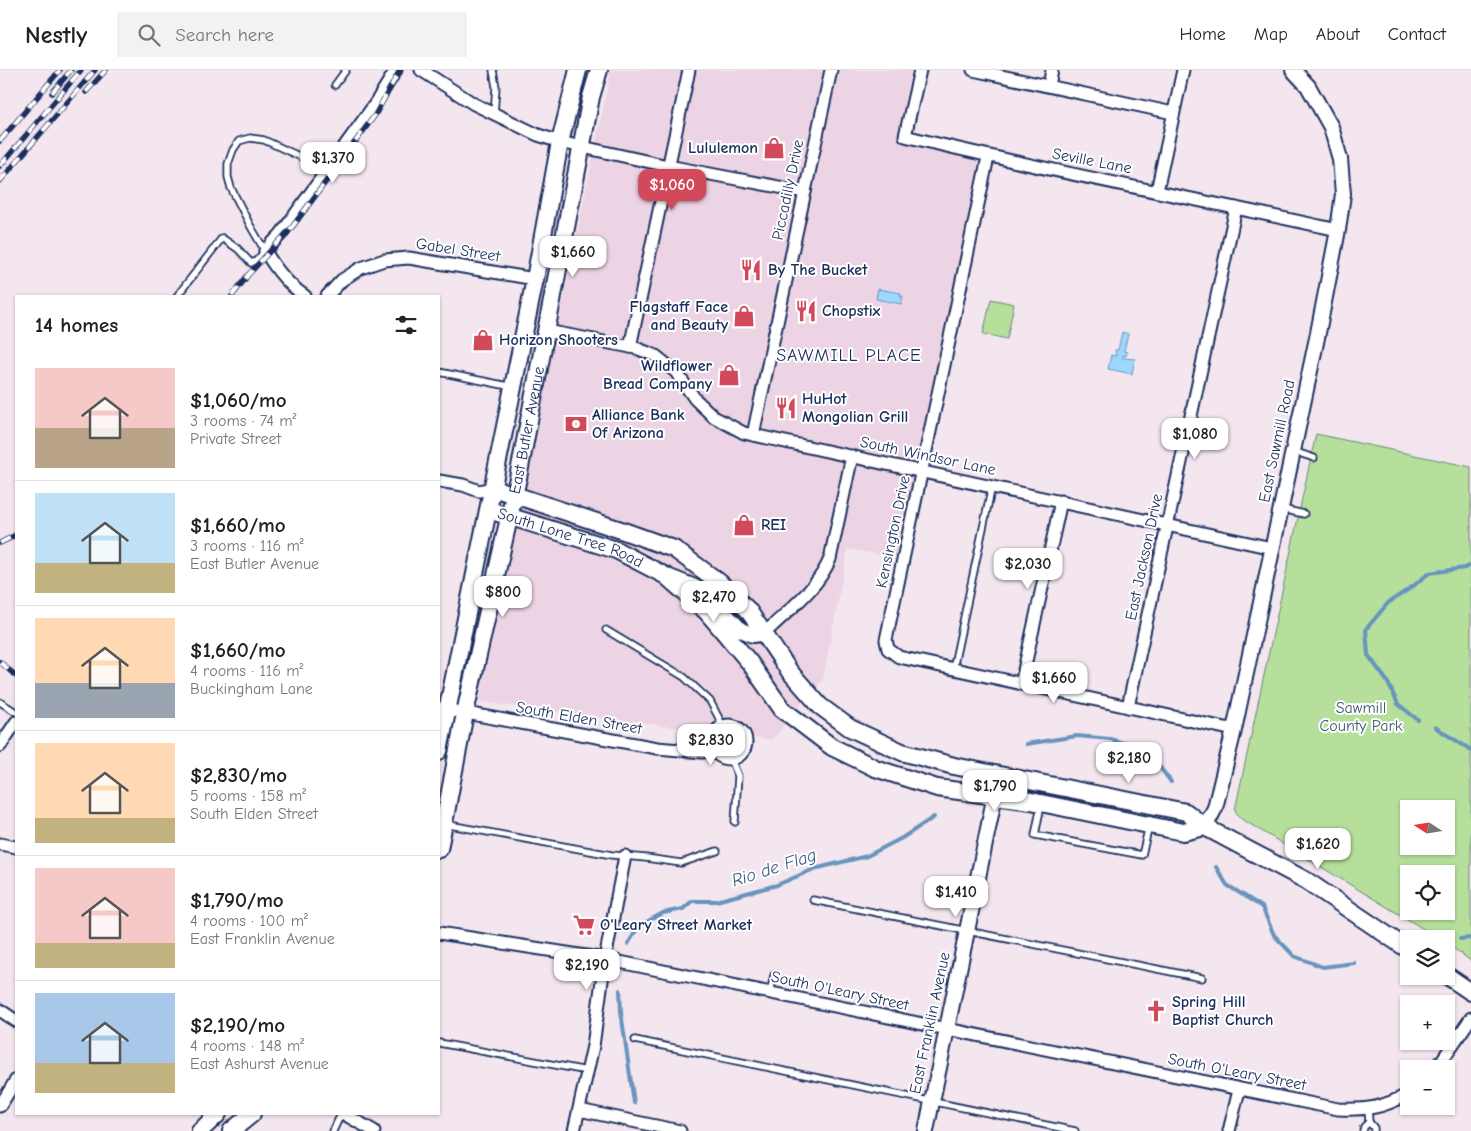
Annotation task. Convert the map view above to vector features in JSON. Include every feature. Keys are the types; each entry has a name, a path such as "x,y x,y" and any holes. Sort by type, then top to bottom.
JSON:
{"main road":[{"name":"East Butler Avenue","path":"440,740 443,709 489,510 486,489 513,387 560,142 578,70"},
{"name":"East Butler Avenue","path":"440,844 466,713 514,495 591,97 599,70"},
{"name":"South Lone Tree Road","path":"486,489 514,495 674,549 719,582 748,610 790,672 820,706 850,728 902,752 954,766 1186,812 1205,826 1307,881 1400,944"},
{"name":"South Lone Tree Road","path":"489,510 616,550 666,576 707,612 750,663 782,709 832,747 875,768 937,788 1041,803 1183,832 1205,826"},
{"path":"1455,981 1471,992"},
{"path":"200,1131 217,1115"},
{"path":"231,1131 251,1115"}],"street":[{"path":"303,295 296,291 285,279 265,251 281,234 364,119 396,70"},
{"path":"421,70 474,104 538,135 560,142 668,166 805,192"},
{"path":"630,347 689,70"},
{"name":"Piccadilly Drive","path":"753,435 831,70"},
{"name":"Seville Lane","path":"920,70 905,136 988,157 1338,230"},
{"path":"973,70 1173,113"},
{"path":"1049,86 1052,70"},
{"path":"1157,191 1183,70"},
{"name":"East Sawmill Road","path":"1205,826 1215,808 1234,730 1338,230 1343,194 1340,159 1331,127 1308,86 1293,70"},
{"name":"Kensington Drive","path":"952,668 899,657 888,649 886,640 988,157"},
{"name":"East Jackson Drive","path":"1128,707 1236,208"},
{"name":"Gabel Street","path":"328,295 342,280 361,268 384,260 409,258 535,279"},
{"name":"South Windsor Lane","path":"547,331 630,347 656,356 676,372 695,399 714,417 744,433 1272,548"},
{"path":"666,576 695,587 741,630 753,635 765,633 817,583 826,568 830,559 852,456"},
{"path":"440,481 486,489"},
{"path":"1021,684 1061,501"},
{"path":"952,668 1234,730"},
{"name":"South Elden Street","path":"443,709 657,748 703,752 714,749"},
{"path":"0,746 15,724"},
{"path":"723,726 734,726 743,733 745,738 744,749 741,754 731,759 721,757 714,749 713,738 718,729 723,726"},
{"name":"East Franklin Avenue","path":"926,1131 999,775"},
{"path":"0,844 15,847"},
{"path":"574,1131 593,1046 606,959 625,856"},
{"name":"South O'Leary Street","path":"440,933 606,959 1338,1109 1368,1109 1387,1105 1400,1098"},
{"path":"0,1010 15,1020"},
{"path":"1442,1060 1471,1018"},
{"path":"0,1106 15,1082"},
{"path":"1230,1131 1238,1090"},
{"path":"579,1110 680,1131"},
{"path":"344,1115 374,1131"}],"lane":[{"path":"335,85 346,70"},
{"path":"493,70 496,87 494,114"},
{"path":"178,295 222,238 238,248 251,263 256,261 265,251 250,227 231,188 228,177 233,150 239,141 250,138 264,140 301,157"},
{"path":"440,372 513,387"},
{"path":"1293,451 1314,458"},
{"path":"952,668 992,486"},
{"path":"1281,509 1304,514"},
{"path":"606,630 684,678 710,701 723,726"},
{"path":"0,702 15,711"},
{"path":"731,759 738,776 735,822"},
{"path":"1041,803 1035,835 1142,855 1149,824"},
{"path":"444,824 612,855 681,863 717,851"},
{"path":"813,900 1202,978"},
{"path":"770,993 774,975"},
{"path":"635,1040 1075,1131"},
{"path":"440,1043 587,1071"},
{"path":"1368,1109 1369,1122 1374,1131"},
{"path":"333,1131 341,1115"},
{"path":"1362,1131 1369,1122"}],"shaded area":[{"path":"611,70 911,70 898,140 981,162 900,558 848,549 823,679 772,740 479,702"}],"green space":[{"path":"991,299 1014,304 1007,339 983,334"},
{"name":"Sawmill County Park","path":"1316,434 1471,467 1471,961 1455,949 1455,930 1425,930 1409,920 1455,920 1455,865 1400,865 1400,915 1240,818 1235,810"}],"water":[{"path":"878,289 901,293 900,296 903,296 901,304 876,299"},
{"path":"1122,332 1128,334 1124,351 1127,352 1126,356 1123,355 1123,358 1135,359 1132,374 1108,369 1111,355 1116,356 1115,350 1118,350"}],"waterway":[{"name":"Rio de Flag","path":"1418,720 1398,704 1387,681 1368,655 1366,629 1388,603 1429,573 1465,568 1471,565"},
{"name":"Rio de Flag","path":"1435,727 1471,750"},
{"name":"Rio de Flag","path":"1026,744 1077,736 1110,739 1147,750 1171,782"},
{"name":"Rio de Flag","path":"628,944 639,926 663,913 683,909 692,901 716,901 777,885 814,869 867,856 902,838 934,817"},
{"name":"Rio de Flag","path":"1216,867 1227,885 1262,907 1274,935 1294,956 1323,967 1354,963"},
{"name":"Rio de Flag","path":"1460,939 1471,938"},
{"name":"Rio de Flag","path":"620,990 621,1012 634,1103"}],"railway":[{"path":"0,141 60,70"},
{"path":"52,93 71,70"},
{"path":"0,166 81,70"},
{"path":"0,181 95,70"},
{"path":"86,92 106,70"},
{"path":"233,295 248,275 293,226 375,115 400,70"},
{"path":"0,543 15,536"},
{"path":"0,662 15,675"}],"place":[{"name":"Lululemon","path":"774,148"},
{"name":"By The Bucket","path":"751,270"},
{"name":"Chopstix","path":"806,311"},
{"name":"Flagstaff Face and Beauty","path":"744,316"},
{"name":"Horizon Shooters","path":"483,340"},
{"name":"Wildflower Bread Company","path":"729,375"},
{"name":"HuHot Mongolian Grill","path":"786,408"},
{"name":"Alliance Bank Of Arizona","path":"576,424"},
{"name":"REI","path":"744,525"},
{"name":"O'Leary Street Market","path":"584,925"},
{"name":"Spring Hill Baptist Church","path":"1156,1011"}],"district":[{"name":"SAWMILL PLACE","path":"849,355"}]}
